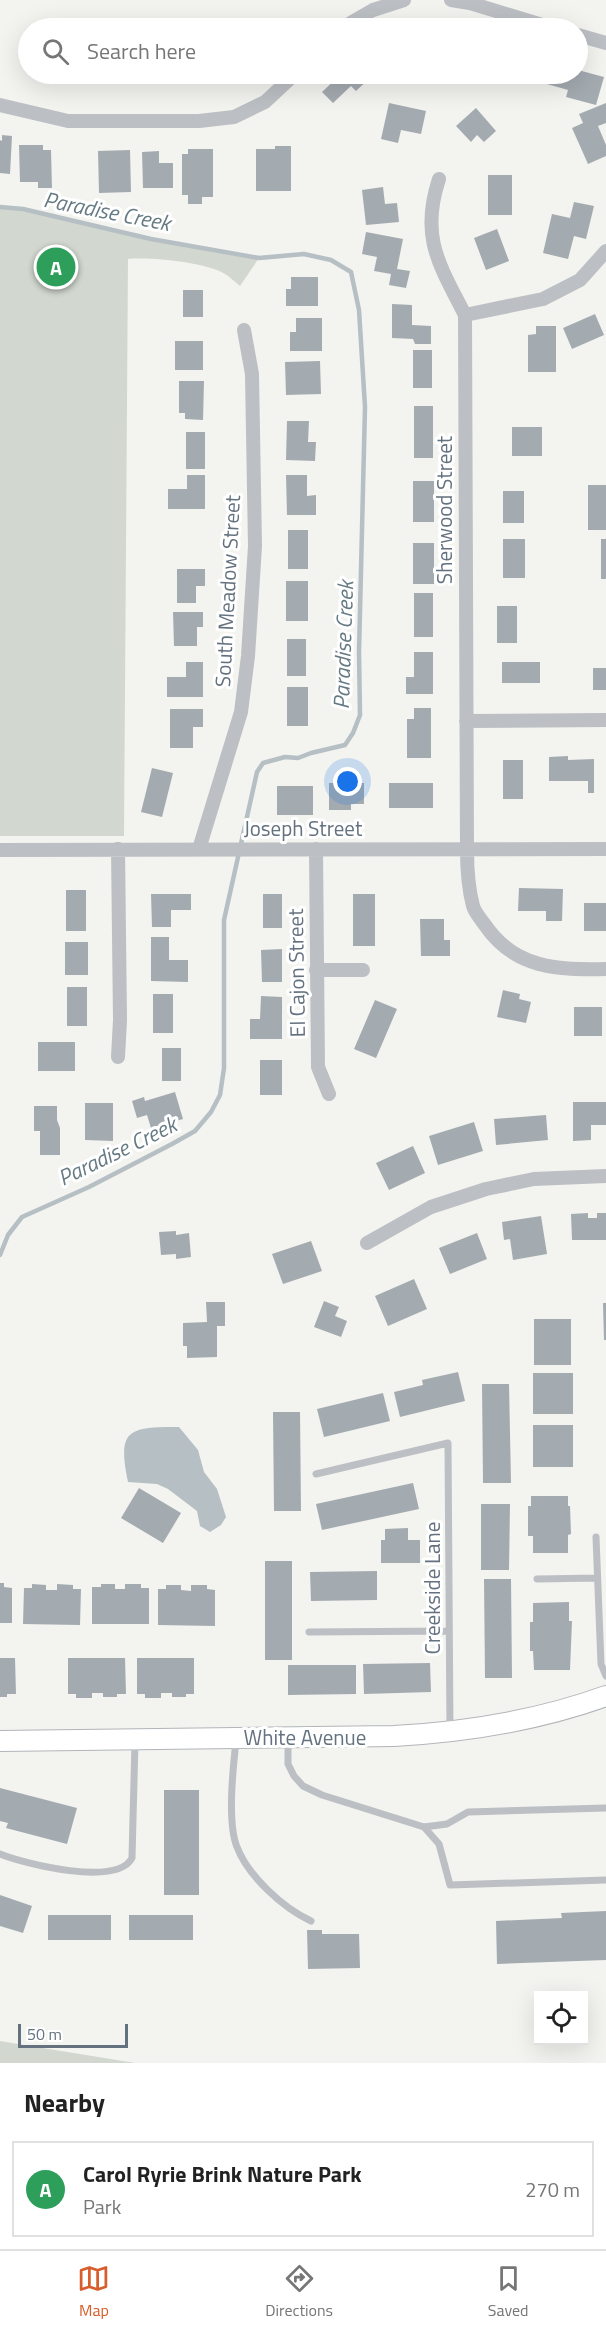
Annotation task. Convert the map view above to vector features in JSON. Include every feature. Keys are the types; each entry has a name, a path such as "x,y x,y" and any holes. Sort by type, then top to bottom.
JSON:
{"street":[{"path":"359,18 373,10 404,0"},
{"path":"451,0 470,3 519,18"},
{"path":"588,38 606,43"},
{"path":"0,105 68,121 199,121 234,117 265,102 284,84"},
{"name":"Sherwood Street","path":"439,178 434,192 430,231 434,250 465,315 467,877 473,908 491,934 516,955 549,968 606,969"},
{"path":"465,315 543,299 580,280 606,251"},
{"name":"South Meadow Street","path":"199,849 241,712 248,657 255,546 252,374 244,330"},
{"path":"466,721 606,720"},
{"path":"118,849 120,1020 118,1057"},
{"name":"El Cajon Street","path":"316,849 318,1066 329,1094"},
{"name":"Joseph Street","path":"0,850 606,849"},
{"path":"316,970 363,970"},
{"path":"366,1243 430,1206 486,1189 534,1179 606,1176"},
{"name":"White Avenue","path":"0,1741 394,1736 450,1733 538,1718 606,1696"}],"lane":[{"name":"Creekside Lane","path":"316,1474 448,1443 450,1733"},
{"path":"596,1537 601,1664 606,1676"},
{"path":"537,1579 597,1578"},
{"path":"309,1632 449,1631"},
{"path":"237,1737 233,1767 232,1824 236,1847 255,1877 293,1913 310,1921"},
{"path":"287,1737 288,1764 294,1776 303,1786 322,1795 424,1827 447,1824 468,1812 606,1808"},
{"path":"0,1854 26,1864 62,1871 106,1871 128,1865 132,1858 135,1740"},
{"path":"424,1827 439,1844 450,1885 606,1880"}],"shaded area":[{"path":"0,207 23,209 151,239 259,258 240,286 225,274 205,266 164,260 128,259 124,836 0,836"},
{"path":"179,1427 198,1450 204,1472 217,1489 226,1517 221,1525 210,1532 200,1526 197,1511 168,1489 157,1484 128,1482 124,1451 130,1435 148,1428"},
{"path":"0,2041 135,2063 0,2063"}],"building":[{"path":"588,73 604,77 596,105 566,97 568,90 547,84 588,84"},
{"path":"330,84 363,84 356,91 351,86 333,103 322,92"},
{"path":"389,103 426,111 421,134 401,130 398,143 381,139"},
{"path":"606,103 606,123 598,126 606,145 606,156 588,164 572,128 583,123 579,114"},
{"path":"476,108 496,131 484,142 477,135 471,142 456,126"},
{"path":"2,135 12,136 10,174 0,173"},
{"path":"19,145 43,145 43,150 51,150 52,188 38,188 38,182 20,182"},
{"path":"275,146 291,146 291,191 256,191 256,149 275,149"},
{"path":"188,149 213,149 213,197 202,197 202,204 188,204 188,195 182,195 182,154 188,154"},
{"path":"130,150 131,192 99,193 98,151"},
{"path":"159,151 159,163 173,163 173,188 143,188 142,152"},
{"path":"488,175 512,175 512,215 488,215"},
{"path":"383,187 385,204 397,203 399,222 366,225 362,190"},
{"path":"574,202 594,206 586,239 574,236 568,259 543,253 552,214 570,218"},
{"path":"497,229 509,261 486,270 474,238"},
{"path":"366,232 403,239 397,269 410,271 406,288 389,285 391,274 374,271 377,257 362,254"},
{"path":"291,277 318,277 318,306 286,306 286,289 291,289"},
{"path":"183,290 203,290 203,317 183,317"},
{"path":"392,304 412,305 412,325 431,326 431,344 415,344 413,339 392,338"},
{"path":"595,314 604,335 572,349 563,328"},
{"path":"296,318 322,318 322,351 290,351 290,332 296,332"},
{"path":"536,326 556,326 556,372 528,372 528,335 536,334"},
{"path":"175,341 203,341 203,370 175,370"},
{"path":"413,350 432,350 432,388 413,388"},
{"path":"320,361 321,394 286,395 285,362"},
{"path":"179,381 204,381 203,420 185,419 185,413 179,413"},
{"path":"414,406 433,406 433,458 414,458"},
{"path":"287,421 309,421 308,442 316,442 315,461 286,460"},
{"path":"512,427 542,427 542,456 512,456"},
{"path":"186,432 205,432 205,469 186,469"},
{"path":"187,475 205,475 205,509 168,509 168,489 187,489"},
{"path":"286,475 307,475 307,496 316,495 316,515 287,515"},
{"path":"413,481 434,481 434,522 413,522"},
{"path":"588,485 606,485 606,530 588,530"},
{"path":"503,491 524,491 524,523 503,523"},
{"path":"288,530 308,530 308,569 288,569"},
{"path":"503,539 525,539 525,578 503,578"},
{"path":"601,539 606,539 606,579 601,579"},
{"path":"413,543 434,543 434,584 413,584"},
{"path":"177,569 205,569 205,586 196,586 196,603 177,603"},
{"path":"286,581 308,581 308,621 286,621"},
{"path":"414,593 433,593 433,637 414,637"},
{"path":"497,606 517,606 517,643 497,643"},
{"path":"173,612 203,612 203,627 197,627 197,646 174,646"},
{"path":"287,639 306,639 306,676 287,676"},
{"path":"414,652 433,652 433,694 406,694 406,677 414,677"},
{"path":"186,662 203,662 203,697 167,697 167,677 186,677"},
{"path":"502,662 540,662 540,683 502,683"},
{"path":"593,668 606,668 606,690 593,690"},
{"path":"287,687 308,687 308,726 287,726"},
{"path":"414,708 431,708 431,758 407,758 407,719 414,719"},
{"path":"170,709 203,709 203,727 193,727 193,748 170,748"},
{"path":"568,756 568,760 594,759 594,793 588,793 588,781 549,781 549,757"},
{"path":"503,760 523,760 523,799 503,799"},
{"path":"152,768 173,773 162,817 141,812"},
{"path":"329,783 364,783 364,804 351,804 351,810 329,810"},
{"path":"389,783 433,783 433,808 389,808"},
{"path":"277,786 313,786 313,815 277,815"},
{"path":"519,888 563,889 562,921 546,921 546,911 518,911"},
{"path":"66,890 86,890 86,931 66,931"},
{"path":"151,894 191,894 191,910 171,910 171,927 152,927"},
{"path":"263,894 282,894 282,928 263,928"},
{"path":"353,894 375,894 375,946 353,946"},
{"path":"584,903 606,903 606,931 584,931"},
{"path":"420,919 444,919 444,940 450,940 450,956 421,956"},
{"path":"151,937 169,937 169,960 188,960 188,982 151,981"},
{"path":"65,942 88,942 88,975 65,975"},
{"path":"282,949 282,982 262,982 261,950"},
{"path":"67,987 87,987 87,1026 67,1026"},
{"path":"503,990 520,994 519,999 531,1002 526,1023 497,1017"},
{"path":"153,994 173,994 173,1033 153,1033"},
{"path":"261,996 282,997 282,1039 250,1039 250,1019 260,1019"},
{"path":"375,1000 397,1009 376,1058 354,1049"},
{"path":"574,1007 602,1007 602,1036 574,1036"},
{"path":"38,1042 75,1042 75,1071 38,1071"},
{"path":"162,1048 181,1048 181,1081 162,1081"},
{"path":"260,1060 282,1060 282,1095 260,1095"},
{"path":"175,1092 183,1119 151,1128 147,1115 137,1118 132,1101 144,1097 145,1101"},
{"path":"573,1102 606,1102 606,1125 591,1125 591,1140 573,1141"},
{"path":"85,1103 113,1103 113,1141 85,1140"},
{"path":"34,1106 57,1106 60,1155 40,1155 40,1131 34,1131"},
{"path":"546,1115 548,1140 496,1145 494,1119"},
{"path":"474,1122 483,1151 438,1165 429,1136"},
{"path":"413,1146 425,1173 389,1190 376,1163"},
{"path":"588,1213 588,1218 597,1218 597,1213 606,1213 606,1240 572,1240 571,1214"},
{"path":"541,1216 547,1254 513,1260 510,1239 504,1240 502,1222"},
{"path":"176,1231 176,1235 189,1233 191,1257 176,1259 176,1254 161,1255 159,1232"},
{"path":"477,1233 487,1259 450,1274 439,1248"},
{"path":"311,1241 322,1271 283,1284 272,1254"},
{"path":"414,1279 427,1309 388,1326 375,1296"},
{"path":"324,1301 339,1307 335,1316 347,1321 341,1337 314,1327"},
{"path":"206,1302 225,1302 225,1326 217,1326 217,1357 187,1358 187,1346 183,1346 183,1323 207,1322"},
{"path":"603,1303 606,1303 606,1340 604,1340"},
{"path":"534,1319 571,1319 571,1365 534,1365"},
{"path":"458,1372 465,1401 400,1417 394,1392 423,1385 422,1380"},
{"path":"533,1373 573,1373 573,1414 533,1414"},
{"path":"482,1384 509,1384 511,1483 483,1483"},
{"path":"383,1393 390,1421 324,1437 317,1409"},
{"path":"273,1412 300,1412 301,1511 274,1511"},
{"path":"533,1425 573,1425 573,1467 533,1467"},
{"path":"413,1483 419,1509 322,1530 316,1504"},
{"path":"139,1488 181,1513 163,1543 121,1518"},
{"path":"531,1496 568,1496 571,1534 568,1535 568,1553 533,1553 533,1536 528,1536 528,1506 531,1506"},
{"path":"481,1504 510,1504 509,1570 481,1570"},
{"path":"408,1528 408,1540 420,1540 420,1563 381,1563 381,1540 385,1540 385,1529"},
{"path":"265,1561 292,1561 292,1660 265,1660"},
{"path":"377,1571 377,1600 311,1601 310,1572"},
{"path":"484,1579 511,1579 512,1678 485,1678"},
{"path":"0,1583 4,1583 4,1587 12,1588 12,1623 0,1623"},
{"path":"32,1584 46,1585 46,1590 57,1590 57,1584 73,1585 73,1589 81,1589 80,1625 23,1624 24,1588 32,1588"},
{"path":"101,1584 115,1584 115,1589 125,1589 125,1584 141,1584 141,1588 149,1588 149,1624 92,1624 92,1587 101,1587"},
{"path":"166,1585 181,1585 181,1590 191,1591 191,1585 207,1585 207,1589 215,1590 215,1626 158,1625 158,1589 166,1589"},
{"path":"569,1602 569,1621 572,1621 570,1670 534,1670 533,1651 530,1651 530,1622 533,1622 533,1603"},
{"path":"0,1658 15,1658 16,1694 7,1694 7,1697 0,1697"},
{"path":"68,1658 125,1658 126,1694 117,1694 117,1697 103,1697 103,1693 92,1693 92,1698 76,1698 76,1694 68,1694"},
{"path":"137,1658 194,1658 194,1694 186,1694 186,1697 172,1697 172,1693 161,1693 161,1698 145,1698 145,1694 137,1694"},
{"path":"430,1663 431,1692 364,1694 363,1664"},
{"path":"288,1665 356,1665 356,1694 288,1695"},
{"path":"0,1788 77,1808 67,1844 6,1828 8,1823 0,1821"},
{"path":"164,1790 199,1790 199,1895 164,1895"},
{"path":"0,1895 32,1906 23,1933 0,1926"},
{"path":"606,1911 606,1960 497,1964 496,1921 562,1918 561,1913"},
{"path":"48,1915 111,1915 111,1940 48,1940"},
{"path":"129,1915 193,1915 193,1940 129,1940"},
{"path":"307,1930 322,1930 322,1934 359,1934 360,1968 308,1969"}],"waterway":[{"name":"Paradise Creek","path":"0,207 23,209 151,239 259,258 304,254 331,260 351,272 359,310 365,407 359,652 360,715 345,745 298,758 285,757 263,763 257,772 224,920 224,1068 220,1095 211,1112 195,1131 89,1187 22,1217 8,1235 0,1255"}],"place":[{"name":"Carol Ryrie Brink Nature Park","path":"56,267"}]}
